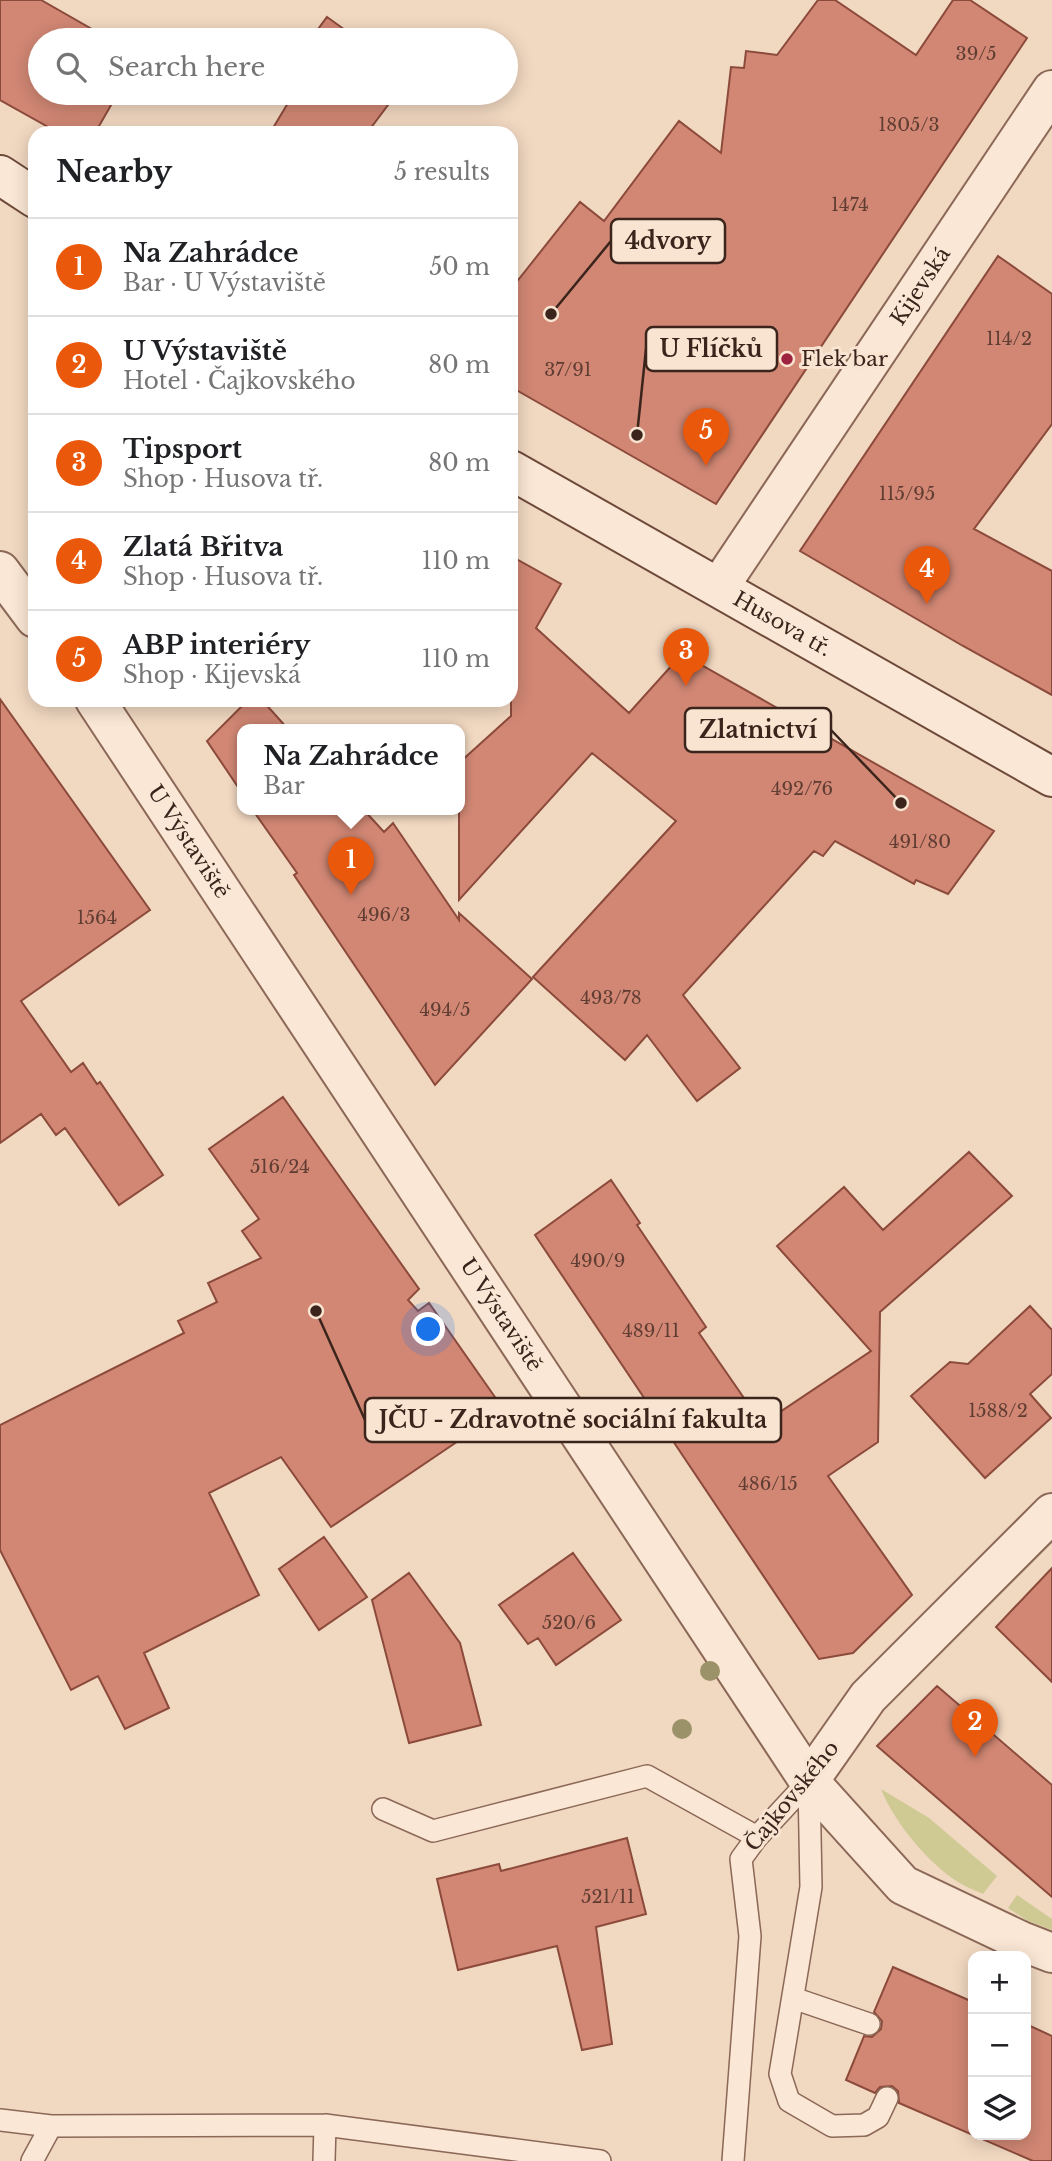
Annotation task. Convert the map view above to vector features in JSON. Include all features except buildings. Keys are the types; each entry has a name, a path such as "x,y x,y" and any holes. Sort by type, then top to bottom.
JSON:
{"street":[{"name":"Kijevská","path":"719,587 1052,90"},
{"path":"0,175 28,193"},
{"name":"Husova tř.","path":"518,474 1052,777"},
{"path":"0,571 28,609"},
{"name":"U Výstaviště","path":"100,707 476,1273 809,1781 903,1885 1052,1953"},
{"name":"Čajkovského","path":"809,1781 868,1698 1052,1513"}],"lane":[{"path":"383,1809 433,1830 647,1776 757,1837"},
{"name":"Čajkovského","path":"733,2161 750,1936 741,1859 757,1837 809,1781"},
{"path":"809,1781 811,1887 780,2074 789,2101 832,2126 864,2125 878,2117 887,2098"},
{"path":"793,1998 869,2024"},
{"path":"0,2120 51,2126 325,2125 600,2161"},
{"path":"324,2161 325,2125"},
{"path":"32,2161 51,2126"}],"shaded area":[{"path":"881,1789 929,1818 997,1876 983,1894 958,1882 924,1853 894,1815"},
{"path":"1017,1895 1052,1919 1052,1930 1028,1921 1008,1908"}],"place":[{"name":"4dvory","path":"551,314"},
{"name":"Flek bar","path":"787,359"},
{"name":"U Flíčků","path":"637,435"},
{"name":"ABP interiéry","path":"706,466"},
{"name":"Zlatá Břitva","path":"927,604"},
{"name":"Tipsport","path":"686,686"},
{"name":"Zlatnictví","path":"901,803"},
{"name":"Na Zahrádce","path":"351,895"},
{"name":"JČU - Zdravotně sociální fakulta","path":"316,1311"},
{"name":"U Výstaviště","path":"975,1757"}]}
